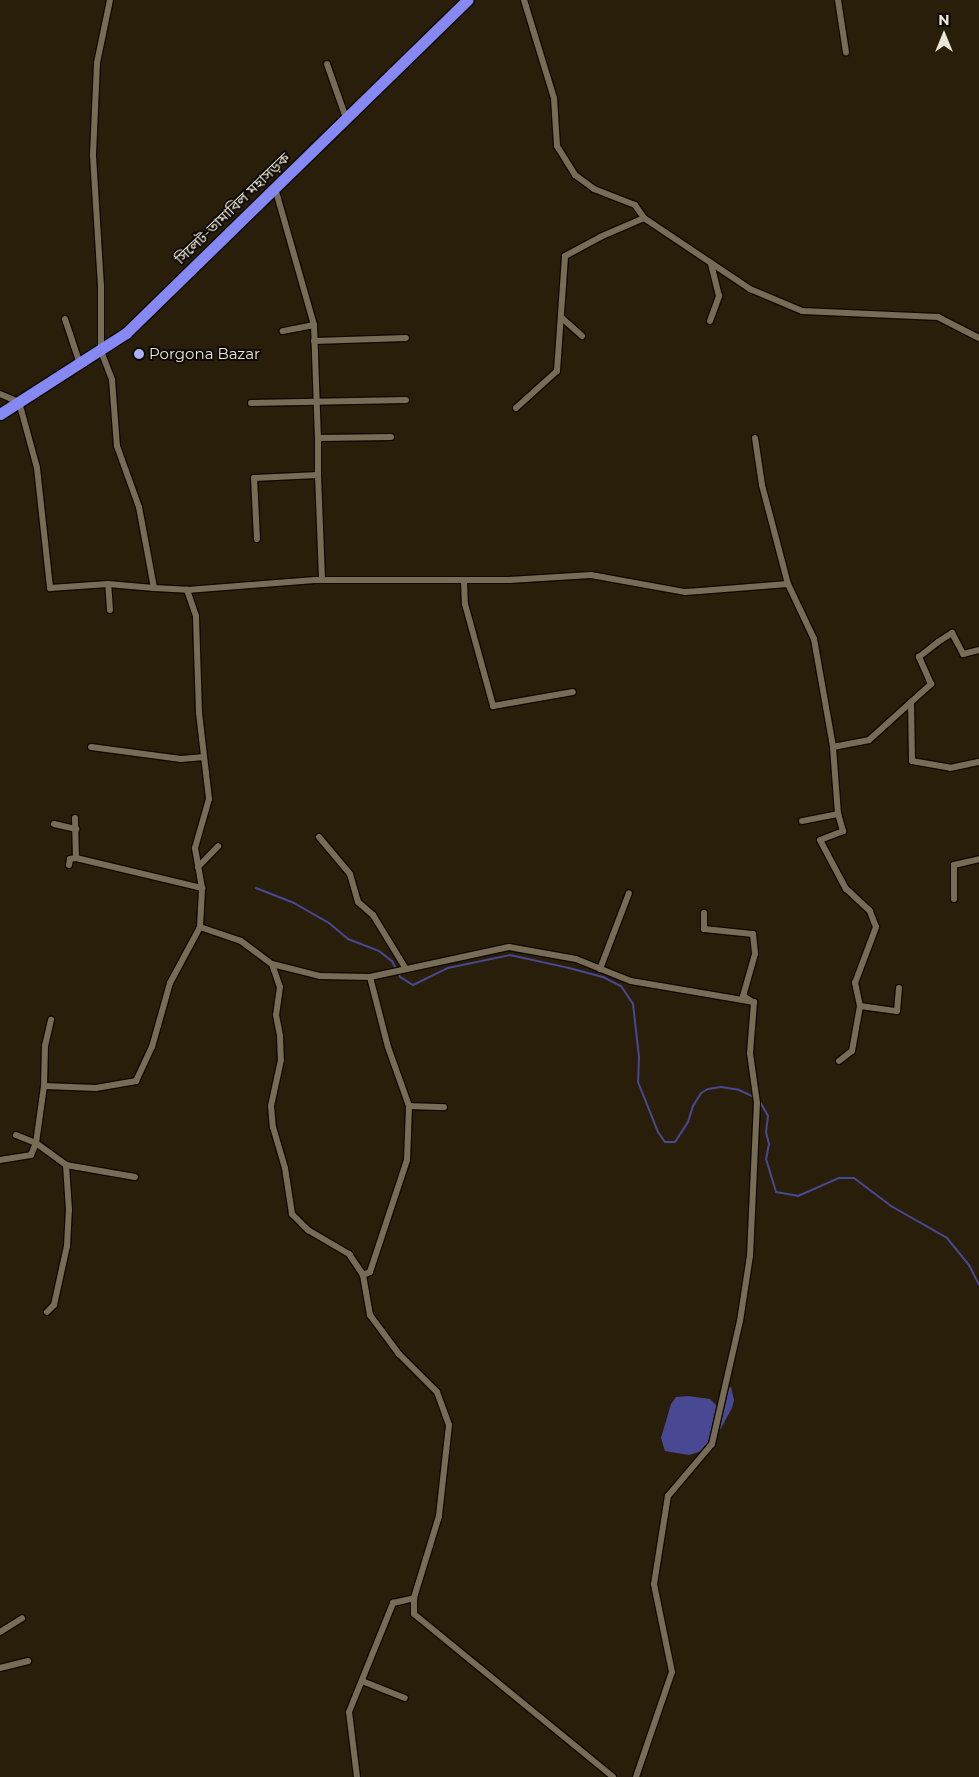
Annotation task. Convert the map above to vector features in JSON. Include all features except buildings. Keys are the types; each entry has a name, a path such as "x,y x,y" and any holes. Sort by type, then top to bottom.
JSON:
{"highway":[{"name":"সিলেট-তামাবিল মহাসড়ক","path":"0,414 101,351 126,333 466,0"}],"street":[{"path":"110,0 97,63 93,156 101,286 101,351 112,380 117,446 139,507 154,588"},
{"path":"524,0 554,98 557,146 575,175 594,189 635,205 644,218 750,289 802,311 938,317 979,338"},
{"path":"838,0 846,52"},
{"path":"327,64 346,118"},
{"path":"275,188 314,325 322,580"},
{"path":"516,408 557,370 565,256 600,237 644,218"},
{"path":"710,321 719,296 711,263"},
{"path":"562,318 582,336"},
{"path":"65,320 80,364"},
{"path":"283,331 314,325"},
{"path":"314,341 406,338"},
{"path":"0,394 19,402 37,468 50,588 108,584 188,590 322,580 509,580 591,575 685,592 788,584"},
{"path":"251,403 406,400"},
{"path":"318,438 391,437"},
{"path":"755,438 762,485 788,584 814,639 833,748 838,814 843,831 820,840 846,889 870,911 876,927 854,983 860,1006 852,1051 838,1061"},
{"path":"257,539 254,478 318,475"},
{"path":"464,580 465,604 493,706 573,692"},
{"path":"108,584 110,610"},
{"path":"44,1086 96,1088 136,1081 152,1047 170,983 200,926 202,888 195,848 208,800 199,713 196,616 188,590"},
{"path":"833,748 869,740 931,684 918,657 938,642 952,633 963,654 979,650"},
{"path":"911,702 912,761 950,768 979,762"},
{"path":"91,746 181,759 204,757"},
{"path":"802,821 838,814"},
{"path":"75,818 76,858"},
{"path":"54,824 76,829"},
{"path":"319,837 350,874 358,902 373,915 406,970"},
{"path":"198,867 218,846"},
{"path":"69,865 70,859 76,858 202,888"},
{"path":"954,899 954,865 979,859"},
{"path":"600,969 629,893"},
{"path":"704,913 704,929 753,934 755,954 743,996 754,1002"},
{"path":"200,926 241,941 272,964 320,976 370,977 509,947 576,960 631,982 754,1002"},
{"path":"272,964 280,987 276,1015 280,1036 280,1060 271,1106 273,1127 285,1168 292,1214 308,1230 349,1254 363,1275 370,1315 399,1354 437,1392 449,1425 440,1516 414,1598 414,1614 612,1777"},
{"path":"363,1275 370,1272 407,1160 409,1106 388,1047 370,977"},
{"path":"860,1006 897,1011 899,988"},
{"path":"636,1777 672,1672 654,1584 668,1496 712,1444 750,1256 757,1103 750,1053 754,1002"},
{"path":"0,1160 31,1154 36,1142 44,1086 45,1046 51,1020"},
{"path":"409,1106 444,1107"},
{"path":"16,1135 36,1142 66,1164 135,1177"},
{"path":"47,1312 54,1306 67,1246 69,1210 66,1164"},
{"path":"357,1777 349,1712 393,1603 414,1598"},
{"path":"0,1632 22,1618"},
{"path":"0,1668 28,1661"},
{"path":"362,1681 405,1698"}],"shaded area":[{"path":"731,1387 734,1400 732,1408 720,1430 724,1399 728,1388"},
{"path":"688,1396 710,1399 716,1405 718,1411 712,1437 706,1447 699,1452 689,1455 665,1451 661,1438 671,1404 676,1397"}],"waterway":[{"path":"256,888 294,903 329,923 348,939 379,951 392,961 400,977 413,985 448,968 510,955 603,977 621,986 633,1004 639,1057 638,1082 658,1132 665,1142 675,1142 688,1122 693,1106 701,1093 708,1089 721,1087 739,1090 754,1097"},
{"path":"760,1102 768,1116 766,1132 769,1144 766,1159 776,1192 798,1196 839,1178 854,1178 891,1206 947,1238 969,1265 979,1285"}],"place":[{"name":"Porgona Bazar","path":"139,354"}]}
